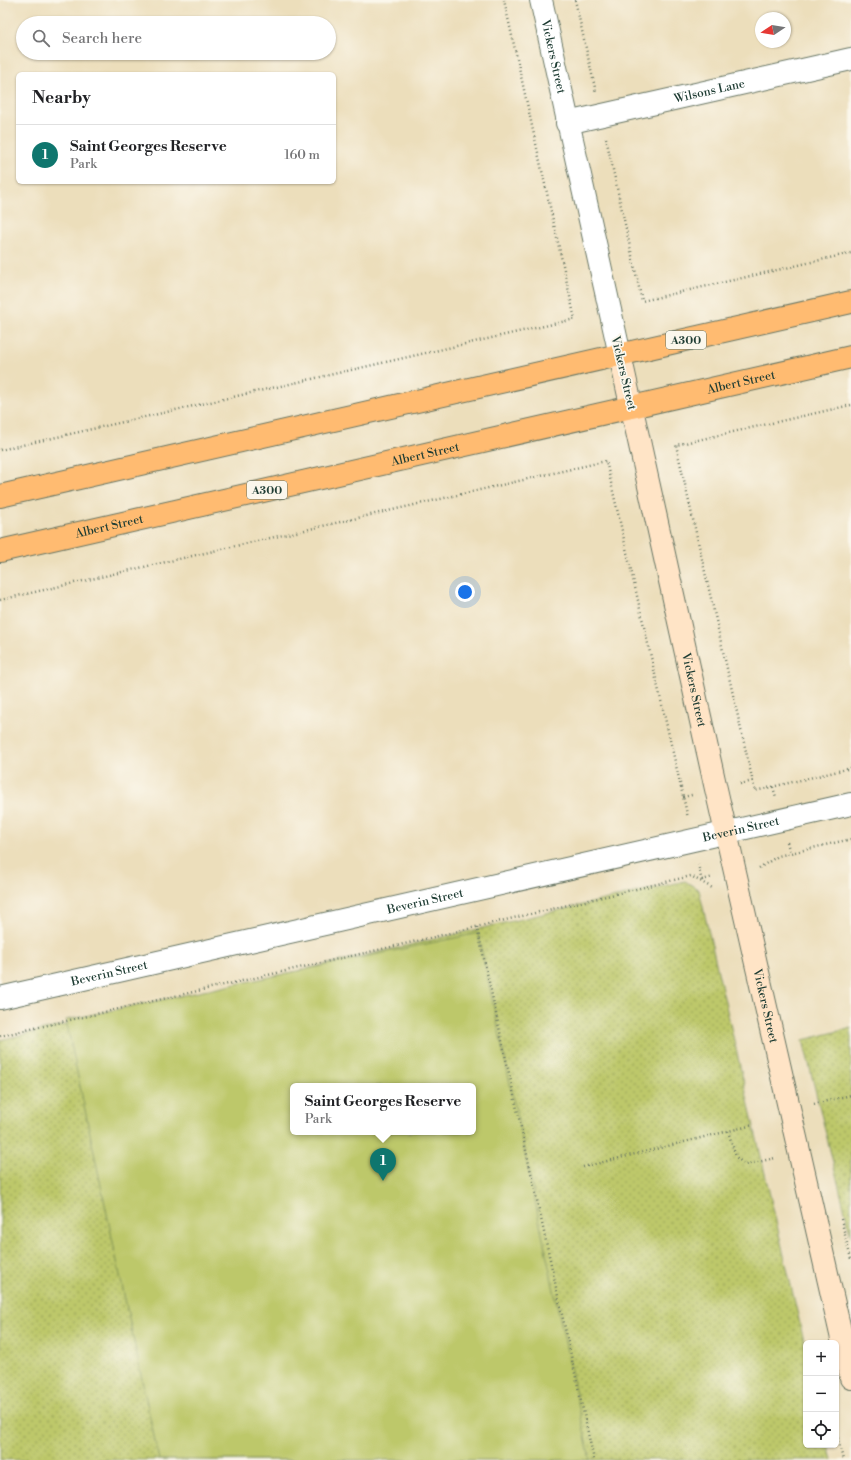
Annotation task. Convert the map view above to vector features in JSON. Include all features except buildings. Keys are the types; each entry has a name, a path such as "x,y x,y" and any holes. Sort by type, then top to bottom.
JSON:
{"highway":[{"name":"A300","path":"0,496 851,302"},
{"name":"Albert Street","path":"0,551 851,357"}],"street":[{"name":"Vickers Street","path":"541,0 567,123 851,1378"},
{"name":"Wilsons Lane","path":"567,123 851,60"},
{"name":"Beverin Street","path":"0,998 851,804"}],"path":[{"path":"0,450 575,319 504,0"},
{"path":"575,0 642,301 851,253"},
{"path":"851,405 676,445 755,790 851,768"},
{"path":"0,600 606,461 702,883 691,876 477,927 0,1036"},
{"path":"760,868 778,856 851,839"},
{"path":"477,927 594,1460"},
{"path":"814,1104 851,1095"},
{"path":"583,1167 753,1125"},
{"path":"728,1131 736,1157 745,1165 775,1158"},
{"path":"839,1443 843,1460"}],"green space":[{"path":"685,881 699,890 804,1340 803,1448 829,1448 832,1460 0,1460 0,1040"},
{"path":"478,933 590,1460 159,1460 66,1020"},
{"path":"851,1028 851,1236 803,1040"}],"place":[{"name":"Saint Georges Reserve","path":"383,1181"}]}
